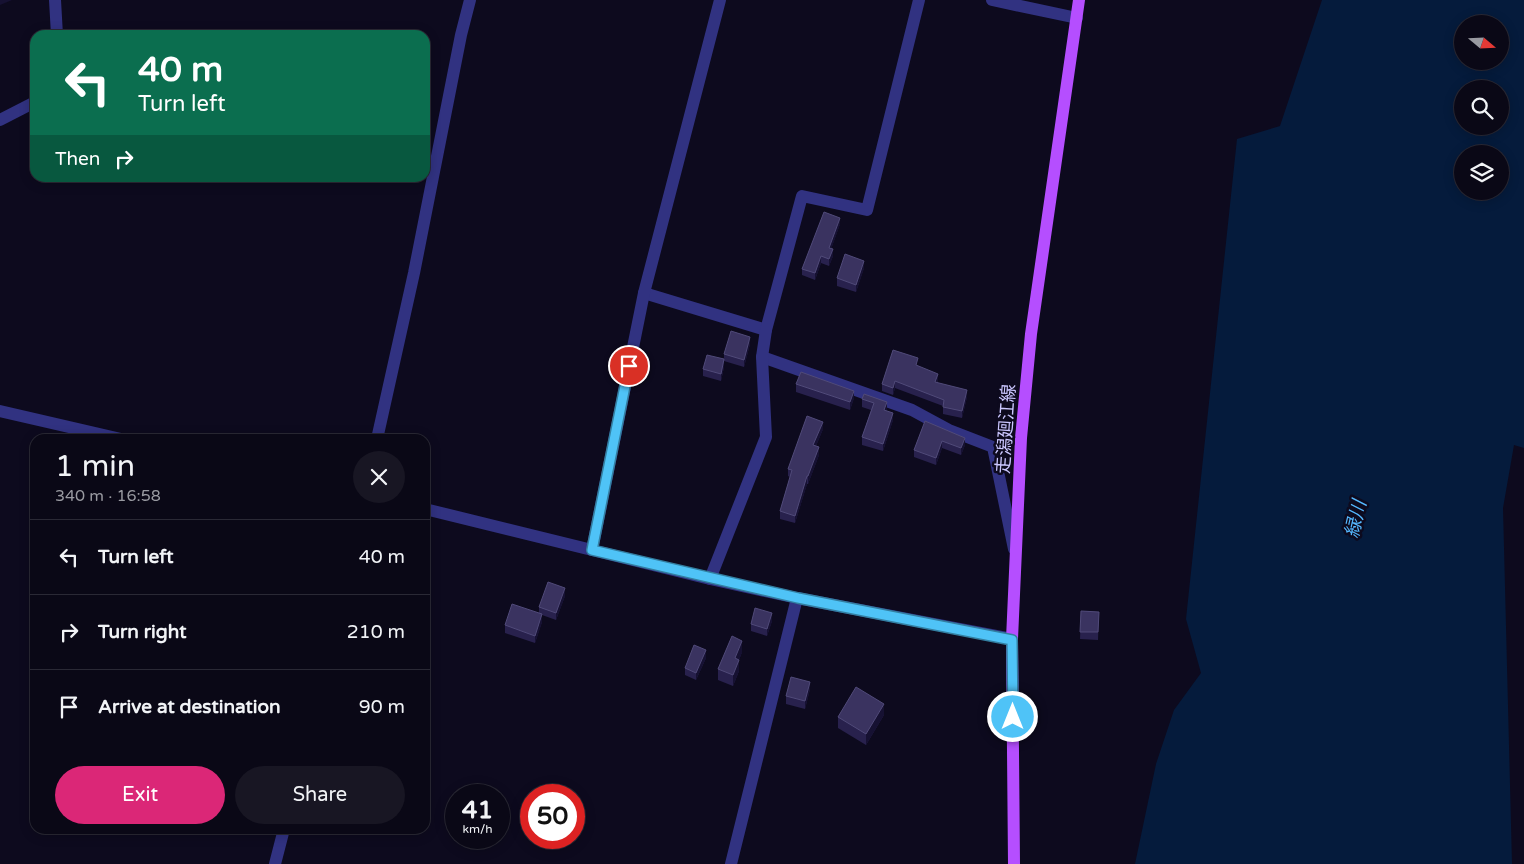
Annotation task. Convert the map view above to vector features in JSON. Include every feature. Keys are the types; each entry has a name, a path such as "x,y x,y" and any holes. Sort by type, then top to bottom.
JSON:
{"main road":[{"name":"走潟廻江線","path":"1014,864 1012,640 1021,438 1031,334 1079,0"}],"street":[{"path":"55,0 57,30"},
{"path":"378,434 414,273 470,0"},
{"path":"592,550 644,293 720,0"},
{"path":"710,579 766,437 762,357 766,330 802,196 866,210 919,0"},
{"path":"992,0 1077,18"},
{"path":"0,120 18,109 30,105"},
{"path":"644,293 766,330"},
{"path":"762,357 912,410 949,430 993,448 1015,555"},
{"path":"0,411 99,434"},
{"path":"430,510 710,579 1012,640"},
{"path":"731,864 798,598"},
{"path":"275,864 283,834"}],"water":[{"name":"緑川","path":"1322,0 1524,0 1524,448 1514,445 1503,508 1512,864 1135,864 1156,764 1174,710 1201,673 1186,619 1237,139 1280,126"}],"building":[{"path":"824,212 840,218 829,248 833,249 829,259 821,256 815,273 802,269"},
{"path":"845,254 864,261 856,285 837,278"},
{"path":"731,331 750,337 744,360 724,354"},
{"path":"893,350 918,358 916,365 938,374 935,382 967,390 962,411 943,407 944,400 895,381 893,388 882,384"},
{"path":"707,355 724,359 721,374 703,369"},
{"path":"801,372 854,391 850,402 796,384"},
{"path":"864,394 887,402 884,410 893,413 883,444 862,437 874,403 862,399"},
{"path":"807,416 823,422 813,445 819,447 807,476 795,516 780,511 792,470 788,469"},
{"path":"925,421 965,438 961,448 942,441 936,458 914,450"},
{"path":"548,582 565,588 556,613 539,607"},
{"path":"512,604 542,614 535,636 505,625"},
{"path":"755,608 772,613 767,629 751,624"},
{"path":"1081,611 1099,612 1098,632 1080,632"},
{"path":"732,636 742,641 735,658 739,660 733,675 718,669"},
{"path":"694,645 706,650 696,673 685,668"},
{"path":"791,677 810,682 805,701 786,696"},
{"path":"856,687 884,704 866,734 838,717"}],"route":[{"path":"629,366 592,550 798,598 1012,640 1013,717"}]}
